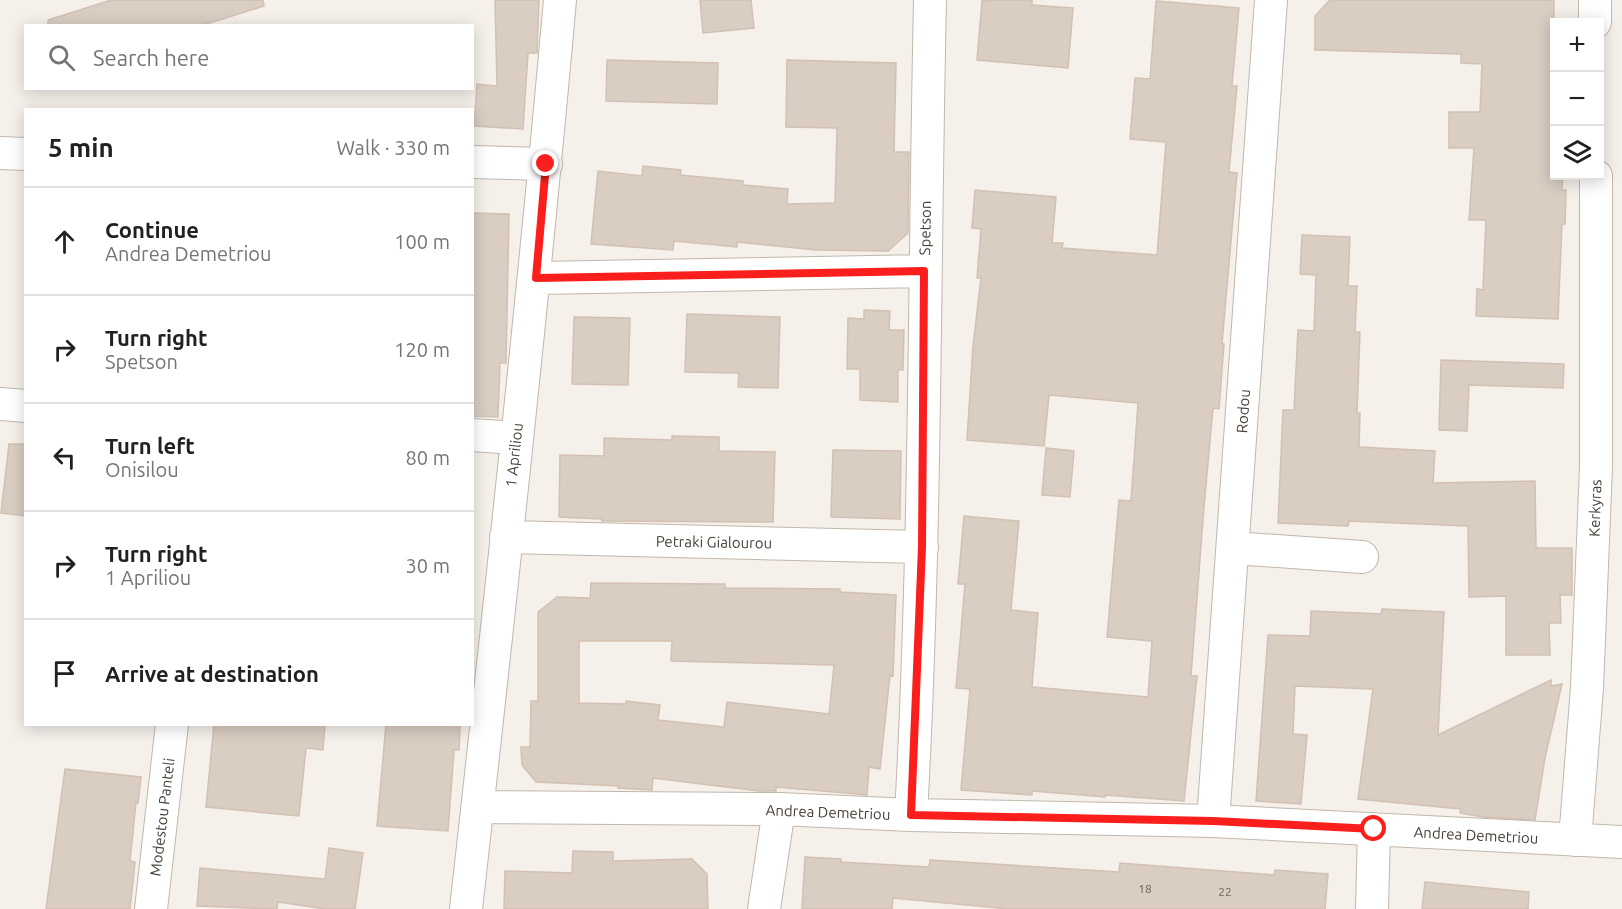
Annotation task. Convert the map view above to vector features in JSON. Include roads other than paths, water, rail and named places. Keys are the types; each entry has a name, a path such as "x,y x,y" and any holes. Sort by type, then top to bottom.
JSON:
{"street":[{"name":"1 Apriliou","path":"466,909 516,438 536,278 560,0"},
{"name":"Spetson","path":"911,815 922,547 924,271 930,0"},
{"name":"Rodou","path":"1213,821 1272,0"},
{"path":"1595,0 1595,18"},
{"path":"0,153 24,154"},
{"path":"474,162 546,164"},
{"name":"Kerkyras","path":"1575,840 1587,688 1596,467 1596,180"},
{"path":"536,278 924,271"},
{"path":"0,404 24,406"},
{"path":"474,435 516,438"},
{"name":"Petraki Gialourou","path":"506,537 922,547"},
{"path":"1234,548 1362,557"},
{"name":"Modestou Panteli","path":"151,909 172,726"},
{"name":"Andrea Demetriou","path":"478,807 779,809 911,815 1213,821 1622,842"},
{"path":"764,909 779,809"},
{"path":"1372,909 1374,829"}]}
